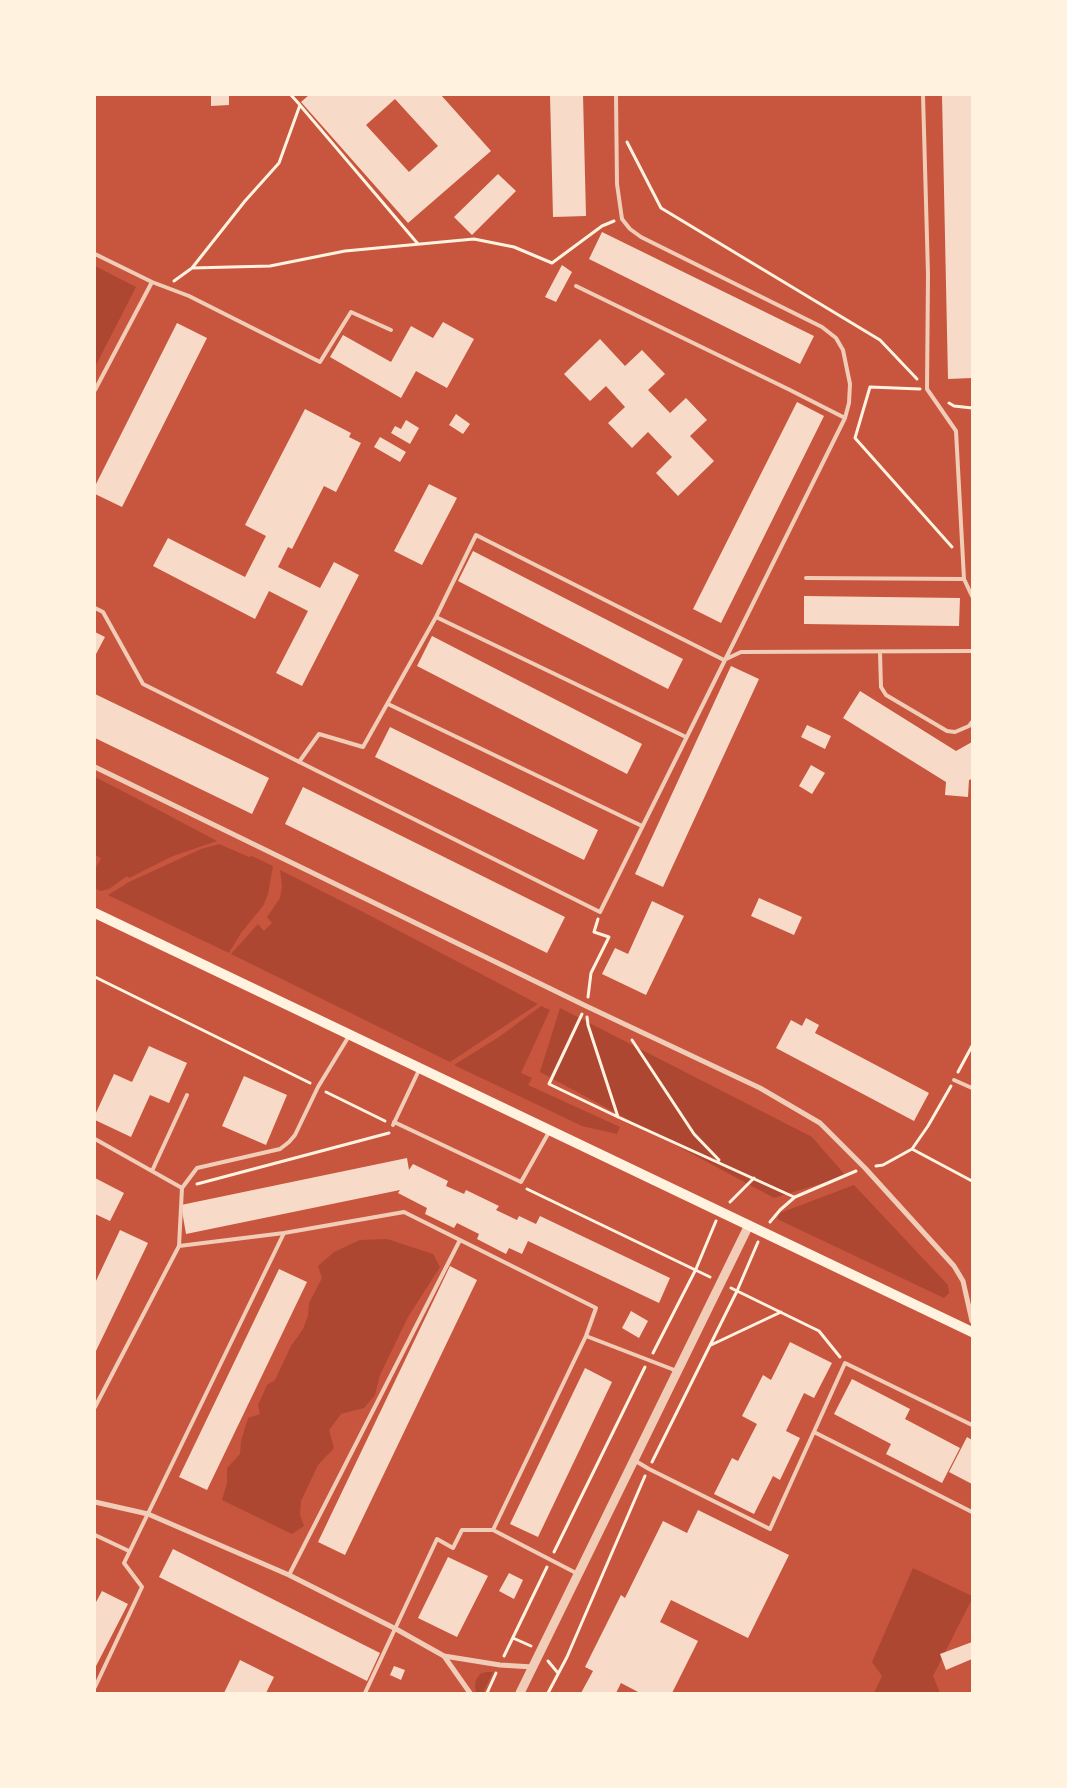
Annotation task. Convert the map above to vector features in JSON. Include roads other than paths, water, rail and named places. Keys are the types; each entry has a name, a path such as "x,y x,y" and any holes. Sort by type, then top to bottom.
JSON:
{"main road":[{"path":"95,913 972,1332"}],"street":[{"path":"95,767 617,1021 723,1070 785,1102 820,1123 954,1266 964,1281 972,1320"},
{"path":"520,1693 750,1225"},
{"path":"95,1502 148,1514 289,1575 396,1629 444,1656 500,1665 533,1667"},
{"path":"444,1656 470,1693"}],"lane":[{"path":"95,608 103,612 143,684 600,912 845,418 849,403 850,384 843,350 836,338 822,327 630,229 622,219 616,184 616,95"},
{"path":"924,95 928,274 927,389 956,431 964,579 972,596"},
{"path":"95,254 152,282 189,296 320,362 351,312 392,330"},
{"path":"95,390 152,282"},
{"path":"576,286 845,418"},
{"path":"299,762 319,734 363,746 436,617 476,535 724,660"},
{"path":"806,578 964,579"},
{"path":"436,617 686,737"},
{"path":"724,660 741,652 972,651"},
{"path":"880,652 881,687 886,694 947,731 955,732 969,726 972,722"},
{"path":"388,704 642,826"},
{"path":"95,1407 179,1246 182,1188 197,1168 280,1149 289,1142 295,1134 318,1087 350,1034"},
{"path":"420,1068 393,1124 521,1182 550,1130"},
{"path":"954,1080 972,1088"},
{"path":"152,1171 187,1095"},
{"path":"95,1139 182,1188"},
{"path":"179,1246 284,1233 404,1212 596,1308 586,1336 493,1530"},
{"path":"95,1687 142,1587 124,1563 284,1233"},
{"path":"289,1575 460,1240"},
{"path":"586,1336 678,1372"},
{"path":"634,1460 770,1529 846,1363 972,1424"},
{"path":"814,1432 972,1512"},
{"path":"365,1693 437,1539 452,1548 462,1530 493,1530 578,1574"},
{"path":"95,1534 129,1551"}]}
